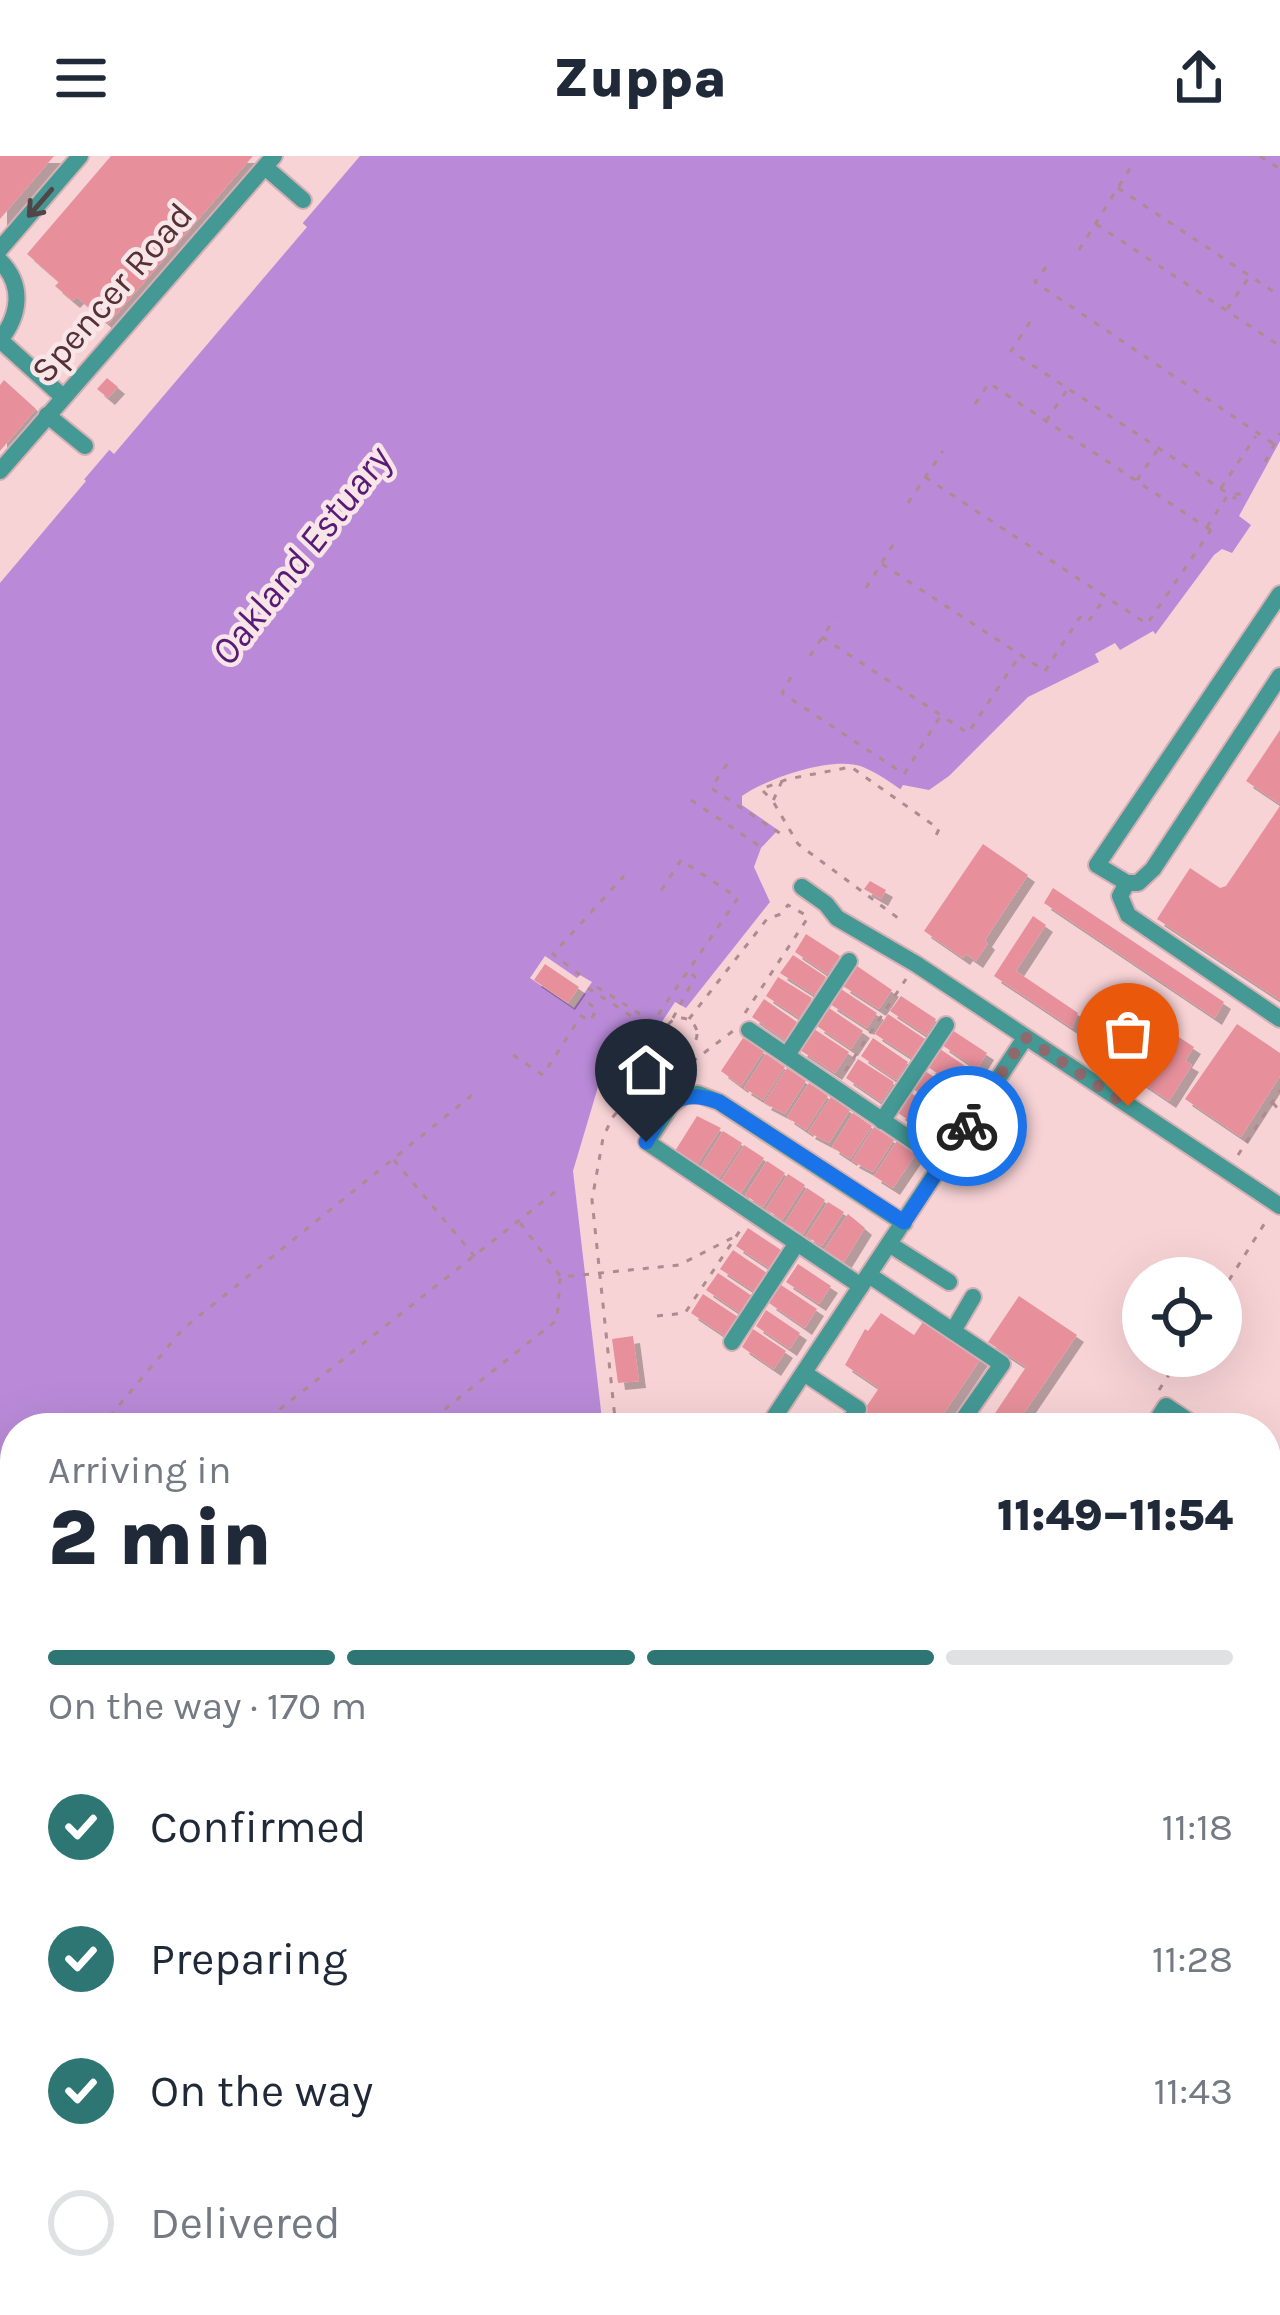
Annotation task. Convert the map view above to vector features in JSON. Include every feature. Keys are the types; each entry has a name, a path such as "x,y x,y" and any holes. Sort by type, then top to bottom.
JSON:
{"street":[{"path":"0,249 80,156"},
{"path":"269,161 303,200"},
{"name":"Spencer Road","path":"0,472 269,161"},
{"path":"0,261 16,287 17,307 0,340 63,397"},
{"path":"47,416 85,446"},
{"path":"1280,594 1096,865 1127,883 1138,883 1153,869 1280,676"},
{"path":"1127,883 1120,896 1128,915 1280,1019"},
{"path":"802,887 826,904 837,919 916,964 1278,1205"},
{"path":"787,1055 849,961"},
{"path":"742,1024 944,1162"},
{"path":"883,1120 946,1025"},
{"path":"777,1413 1025,1037"},
{"path":"904,1222 719,1102 698,1094 685,1095 670,1105 646,1142 797,1244 952,1330 1002,1364 968,1413"},
{"path":"732,1342 797,1244"},
{"path":"889,1244 949,1282"},
{"path":"952,1330 973,1297"},
{"path":"804,1372 858,1409 855,1413"}],"path":[{"path":"1260,156 1280,170"},
{"path":"1079,250 1134,161"},
{"path":"1118,188 1280,296"},
{"path":"1096,224 1280,346"},
{"path":"1046,267 1035,282 1274,444"},
{"path":"1226,310 1250,276"},
{"path":"1030,322 1011,351 1236,500"},
{"path":"975,404 989,383 1218,535"},
{"path":"1046,421 1068,389"},
{"path":"1220,490 1258,434"},
{"path":"1265,462 1280,434"},
{"path":"1136,481 1158,449"},
{"path":"908,503 943,451"},
{"path":"925,477 1147,624 1228,495"},
{"path":"1228,495 1248,493"},
{"path":"866,588 896,540"},
{"path":"881,564 1045,670 1080,617 1088,622 1105,597"},
{"path":"810,656 835,618"},
{"path":"822,637 968,733 1020,655"},
{"path":"791,677 782,693 904,774 941,715"},
{"path":"727,764 711,788 781,834 786,827"},
{"path":"902,921 798,844 761,789 850,767 939,830 934,839"},
{"path":"773,802 782,782"},
{"path":"691,800 761,848"},
{"path":"597,987 653,1022 738,898 681,860 659,894"},
{"path":"580,975 554,954 624,876"},
{"path":"680,1072 742,1024 809,917 788,904 781,914 767,919 689,1019"},
{"path":"834,1088 916,964"},
{"path":"664,1035 695,977 689,971"},
{"path":"588,988 664,1035 672,1048"},
{"path":"513,1055 543,1075 581,1016 590,1021 597,1009 581,998"},
{"path":"673,1019 689,1019"},
{"path":"672,1048 688,1048 695,1040 696,1030 689,1019"},
{"path":"614,1413 592,1200 603,1138 624,1100 672,1048"},
{"path":"662,1063 680,1072"},
{"path":"680,1072 685,1095"},
{"path":"1227,1171 1280,1090"},
{"path":"113,1413 183,1329 477,1091"},
{"path":"1272,1102 1280,1112"},
{"path":"393,1159 476,1258"},
{"path":"275,1413 555,1192"},
{"path":"1242,1261 1278,1205"},
{"path":"657,1316 685,1312 752,1213"},
{"path":"440,1413 557,1320 561,1276 519,1222"},
{"path":"561,1276 679,1265 736,1236"}],"water":[{"name":"Oakland Estuary","path":"360,156 1280,156 1280,441 1239,516 1251,525 1232,553 1222,549 1214,555 1154,636 1160,641 1068,688 921,803 878,774 850,764 801,770 742,796 742,805 778,830 761,848 754,867 770,902 686,1008 675,1002 644,1049 616,1057 598,1087 573,1171 601,1413 0,1413 0,578"}],"pier":[{"path":"298,219 307,227 114,454 104,445"},
{"path":"78,474 86,481 0,583 0,568"},
{"path":"1153,631 1164,646 1071,693 938,801 920,809 897,795 903,785 929,790 1028,697 1099,662 1095,654 1115,643 1120,650"},
{"path":"545,956 577,978 580,975 592,982 574,1008 530,978"}],"building":[{"path":"0,156 54,156 0,219"},
{"path":"111,156 253,156 108,324 77,297 73,301 55,286 59,282 27,254"},
{"path":"107,378 118,387 108,398 97,389"},
{"path":"4,380 36,409 0,451 0,385"},
{"path":"1280,730 1280,804 1246,781"},
{"path":"1280,806 1280,1000 1157,919 1190,868 1220,888 1226,886"},
{"path":"983,844 1028,875 976,961 966,954 963,958 924,931"},
{"path":"870,881 886,890 881,899 864,889"},
{"path":"1053,888 1224,1002 1215,1018 1044,903"},
{"path":"1033,916 1046,925 1016,971 1078,1013 1072,1028 994,976"},
{"path":"806,934 840,956 827,974 795,952"},
{"path":"793,955 826,977 814,995 780,973"},
{"path":"545,964 579,987 568,1003 534,980"},
{"path":"857,966 892,990 879,1009 843,986"},
{"path":"778,977 812,998 799,1018 766,996"},
{"path":"841,989 877,1013 867,1028 830,1004"},
{"path":"901,996 936,1019 926,1035 890,1011"},
{"path":"1116,996 1194,1047 1185,1061 1192,1065 1169,1101 1085,1044"},
{"path":"764,999 797,1022 785,1040 752,1017"},
{"path":"829,1008 863,1031 851,1049 817,1026"},
{"path":"888,1014 925,1039 912,1058 875,1034"},
{"path":"1237,1024 1280,1053 1280,1076 1241,1137 1185,1099"},
{"path":"814,1029 849,1052 835,1073 800,1050"},
{"path":"952,1030 987,1053 977,1069 942,1045"},
{"path":"743,1038 764,1051 741,1086 721,1071"},
{"path":"873,1038 908,1062 896,1080 861,1056"},
{"path":"940,1049 974,1072 962,1090 928,1067"},
{"path":"766,1054 785,1067 763,1100 744,1088"},
{"path":"858,1059 894,1082 881,1102 846,1078"},
{"path":"787,1068 806,1081 785,1114 764,1103"},
{"path":"925,1071 960,1094 948,1112 913,1089"},
{"path":"809,1083 828,1096 806,1130 787,1117"},
{"path":"911,1093 945,1115 930,1134 898,1113"},
{"path":"831,1097 850,1110 829,1143 808,1132"},
{"path":"853,1113 872,1126 850,1159 832,1147"},
{"path":"697,1116 721,1128 697,1165 675,1151"},
{"path":"874,1127 894,1140 873,1172 852,1161"},
{"path":"723,1131 742,1143 719,1178 701,1166"},
{"path":"897,1141 916,1154 893,1188 874,1176"},
{"path":"744,1145 764,1158 741,1193 721,1181"},
{"path":"767,1161 785,1173 763,1207 745,1195"},
{"path":"788,1174 805,1185 782,1220 766,1209"},
{"path":"807,1188 825,1200 803,1234 785,1223"},
{"path":"828,1202 844,1212 822,1246 806,1236"},
{"path":"848,1214 865,1228 844,1262 824,1250"},
{"path":"748,1228 781,1250 769,1268 736,1246"},
{"path":"733,1250 767,1273 755,1292 720,1269"},
{"path":"798,1264 831,1286 819,1304 786,1282"},
{"path":"718,1273 752,1296 740,1313 706,1290"},
{"path":"781,1285 817,1309 805,1328 769,1303"},
{"path":"703,1294 738,1317 725,1336 691,1313"},
{"path":"1019,1296 1077,1335 1024,1413 995,1413 1026,1367 988,1342"},
{"path":"766,1310 800,1333 790,1349 756,1326"},
{"path":"881,1313 914,1335 925,1319 982,1357 944,1413 862,1413 879,1388 845,1365 865,1329"},
{"path":"753,1329 786,1351 774,1369 742,1347"},
{"path":"633,1336 639,1381 618,1383 612,1339"}],"way so far":[{"path":"967,1126 1025,1037 1128,1106"}],"route":[{"path":"646,1142 670,1105 685,1095 698,1094 719,1102 904,1222 967,1126"}]}
